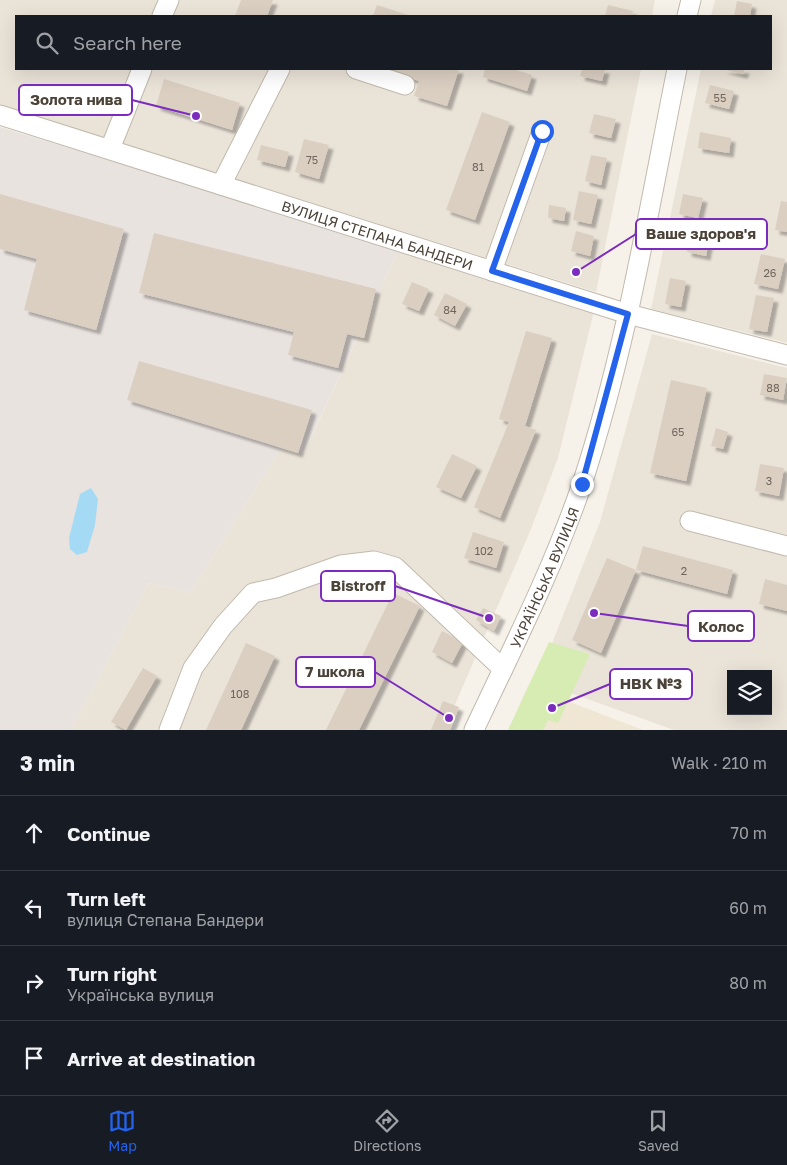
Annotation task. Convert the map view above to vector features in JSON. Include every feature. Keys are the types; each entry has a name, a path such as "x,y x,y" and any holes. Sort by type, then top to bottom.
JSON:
{"street":[{"path":"162,15 169,0"},
{"path":"688,15 691,0"},
{"path":"110,150 142,70"},
{"path":"221,185 279,70"},
{"path":"359,70 405,84"},
{"name":"УКРАЇНСЬКА ВУЛИЦЯ","path":"474,730 554,559 582,484 628,314 677,70"},
{"name":"ВУЛИЦЯ СТЕПАНА БАНДЕРИ","path":"0,115 628,314 787,355"},
{"path":"492,271 542,131"},
{"path":"690,521 787,546"},
{"path":"169,730 193,668 223,626 253,593 276,588 341,565 374,561 395,567 503,669"}],"shaded area":[{"path":"0,0 655,0 652,15 15,15 15,70 641,70 596,292 0,105"},
{"path":"715,0 787,0 787,343 651,309 701,70 772,70 772,15 711,15"},
{"path":"0,127 399,249 303,454 281,449 190,593 149,583 71,730 0,730"},
{"path":"399,249 594,311 558,458 531,529 444,730 71,730 149,583 190,593 281,449 304,453"},
{"path":"652,334 787,368 787,730 674,730 537,681 600,522"},
{"path":"528,686 643,730 509,730"}],"green space":[{"path":"549,642 590,654 558,723 548,720 543,730 508,730"}],"water":[{"path":"91,488 98,499 95,525 87,552 77,555 70,549 69,538 80,494"}],"building":[{"path":"241,0 273,0 267,15 235,15"},
{"path":"737,1 752,4 750,15 734,15"},
{"path":"377,5 408,15 373,15"},
{"path":"608,5 633,11 632,15 605,15"},
{"path":"385,70 459,70 447,106 414,96 419,81"},
{"path":"485,70 516,70 532,75 527,91 483,77"},
{"path":"582,70 605,70 602,81 580,76"},
{"path":"726,70 745,70 743,74"},
{"path":"164,79 240,103 232,130 156,106"},
{"path":"710,85 734,91 729,109 705,103"},
{"path":"482,112 510,122 475,220 446,210"},
{"path":"594,114 616,119 611,138 589,133"},
{"path":"700,132 731,138 729,153 698,148"},
{"path":"304,139 329,145 319,179 295,172"},
{"path":"261,145 289,152 285,167 257,160"},
{"path":"591,155 607,158 601,185 585,181"},
{"path":"579,191 598,195 591,224 573,220"},
{"path":"0,194 124,229 96,330 24,310 37,259 0,249"},
{"path":"683,194 703,198 698,218 679,214"},
{"path":"781,201 787,202 787,232 775,230"},
{"path":"549,205 566,208 564,221 548,218"},
{"path":"576,231 594,236 590,256 571,251"},
{"path":"154,233 376,289 364,338 347,334 338,368 288,355 294,332 139,293"},
{"path":"690,237 709,240 706,256 687,252"},
{"path":"761,254 785,259 778,289 754,284"},
{"path":"670,278 686,281 681,307 665,304"},
{"path":"412,282 429,289 419,311 402,304"},
{"path":"445,293 467,304 455,326 434,315"},
{"path":"756,295 774,298 767,332 749,329"},
{"path":"526,331 552,338 525,426 536,430 500,518 474,507 509,422 499,419"},
{"path":"139,361 312,410 298,453 127,400"},
{"path":"764,374 787,378 783,400 760,395"},
{"path":"671,380 707,388 686,481 650,473"},
{"path":"716,428 728,432 723,449 711,446"},
{"path":"452,454 477,466 461,498 436,487"},
{"path":"760,464 784,468 779,496 755,491"},
{"path":"473,532 504,542 496,568 464,558"},
{"path":"643,546 733,570 727,594 636,570"},
{"path":"607,558 636,570 601,653 572,640"},
{"path":"765,579 787,585 787,611 759,604"},
{"path":"393,593 420,606 359,730 326,730"},
{"path":"483,608 501,616 494,631 476,620"},
{"path":"442,631 463,642 452,663 432,652"},
{"path":"246,643 275,656 241,730 206,730"},
{"path":"143,668 157,676 126,730 111,722"},
{"path":"443,701 459,707 450,730 431,730"}],"place":[{"name":"Золота нива","path":"196,116"},
{"name":"Ваше здоров'я","path":"576,272"},
{"name":"Колос","path":"594,613"},
{"name":"Bistroff","path":"489,618"},
{"name":"НВК №3","path":"552,708"},
{"name":"7 школа","path":"449,718"}],"route":[{"path":"542,131 492,271 628,314 582,484"}]}
